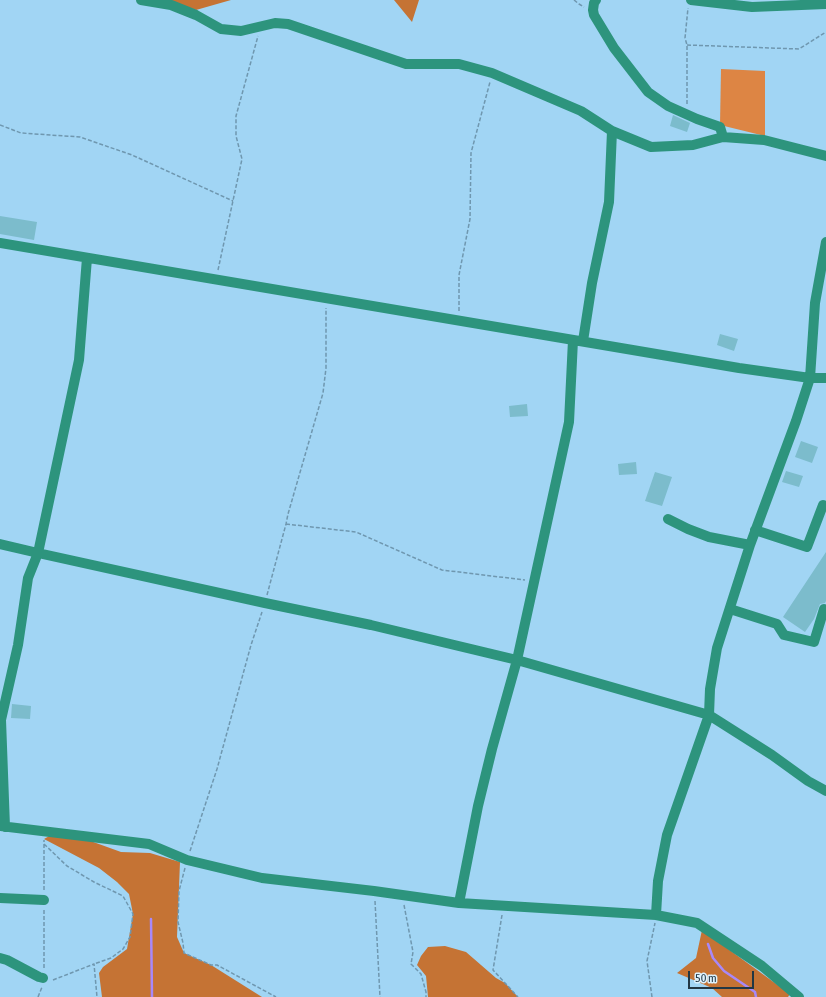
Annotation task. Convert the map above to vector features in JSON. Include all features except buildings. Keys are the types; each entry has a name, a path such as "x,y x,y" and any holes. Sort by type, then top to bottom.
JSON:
{"street":[{"path":"141,0 171,5 196,15 221,29 241,31 275,23 288,24 406,64 459,64 492,73 581,111 612,131 650,147 693,145 723,137 764,140 826,156"},
{"path":"596,0 593,10 594,15 614,48 648,92 668,106 720,126 723,137"},
{"path":"689,4 752,7 826,4"},
{"path":"583,341 592,283 608,202 612,131"},
{"path":"656,915 658,881 667,835 709,716 710,689 717,648 750,544 796,421 810,378 815,303 826,242"},
{"path":"0,243 739,368 810,378 826,378"},
{"path":"87,258 79,360 38,553 28,578 18,645 1,720 3,827 149,844 187,860 262,878 374,891 459,903 656,915 697,923 762,966 799,997"},
{"path":"459,903 478,806 517,660 569,422 573,340"},
{"path":"755,530 807,547 823,505 826,506"},
{"path":"668,519 709,537 750,544"},
{"path":"0,544 265,604 371,625 517,660 709,716 772,755 808,781 826,791"},
{"path":"730,609 777,624 784,635 814,642 824,609 826,610"},
{"path":"0,898 44,900"},
{"path":"0,958 7,960 44,981"}],"path":[{"path":"687,114 687,45 685,38 689,4"},
{"path":"216,280 242,159 236,136 236,116 262,25"},
{"path":"687,45 799,49 826,32"},
{"path":"458,320 459,276 470,218 471,153 492,73"},
{"path":"0,125 21,133 80,137 132,155 233,201"},
{"path":"276,997 217,965 210,964 184,954 184,944 178,922 179,891 187,860 217,769 265,604 288,514 323,393 326,368 327,298"},
{"path":"286,524 356,532 442,570 534,581"},
{"path":"38,997 44,981 44,832"},
{"path":"44,844 67,866 94,882 123,896 133,914 130,937 123,949 111,958 44,981"},
{"path":"374,891 380,997"},
{"path":"402,895 413,952 411,964 421,974 426,997"},
{"path":"504,906 493,970 518,997"},
{"path":"652,997 647,961 656,915"},
{"path":"94,964 97,997"}],"shaded area":[{"path":"168,0 231,0 196,10"},
{"path":"394,0 419,0 412,22"},
{"path":"721,69 765,71 765,136 720,125"},
{"path":"60,830 121,852 150,853 180,862 177,937 184,953 211,965 262,997 102,997 99,973 103,967 127,949 133,914 129,894 117,882 99,868 44,839"},
{"path":"702,930 790,994 788,997 722,997 712,988 677,973 696,958"},
{"path":"445,946 466,952 496,978 505,983 518,997 428,997 426,976 417,965 421,956 428,947"}],"waterway":[{"path":"151,919 152,997"},
{"path":"708,944 713,958 724,971 755,992 756,997"}]}
